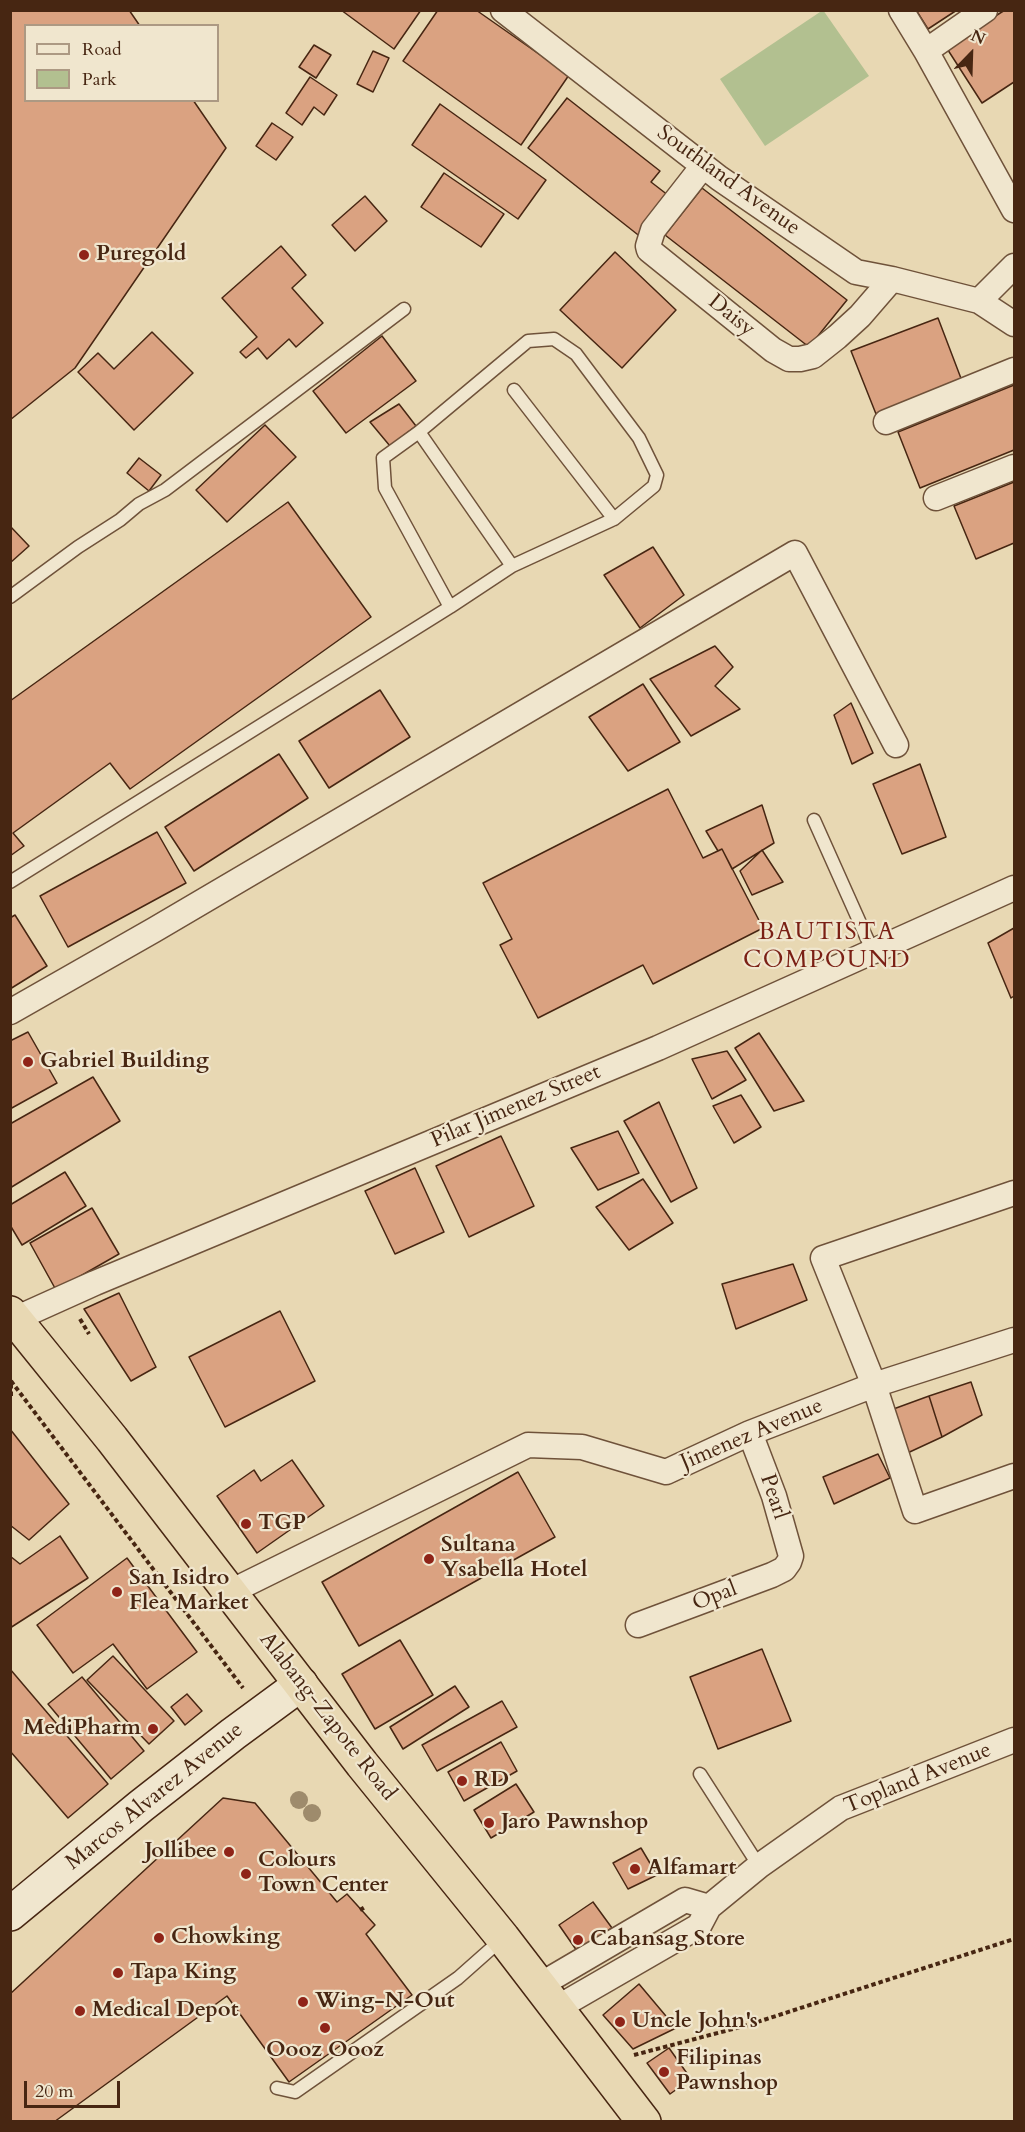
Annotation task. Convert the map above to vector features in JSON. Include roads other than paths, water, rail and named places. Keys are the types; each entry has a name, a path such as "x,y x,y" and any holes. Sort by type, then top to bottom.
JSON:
{"highway":[{"name":"Alabang-Zapote Road","path":"13,1316 111,1438 362,1764 503,1938 644,2121"}],"main road":[{"name":"Marcos Alvarez Avenue","path":"10,1914 141,1806 301,1684"}],"street":[{"name":"Southland Avenue","path":"503,10 703,166 856,272 979,301 1014,324"},
{"path":"901,10 1014,210"},
{"path":"926,51 985,10"},
{"name":"Daisy","path":"703,166 653,230 648,243 650,250 773,350 789,359 813,356 837,338 892,279"},
{"path":"979,301 1014,266"},
{"path":"886,422 1014,370"},
{"path":"936,498 1014,467"},
{"path":"10,1012 165,924 795,553 896,745"},
{"name":"Pilar Jimenez Street","path":"13,1316 658,1048 1014,888"},
{"path":"1014,1193 823,1258 874,1384 915,1511 1014,1476"},
{"name":"Jimenez Avenue","path":"230,1592 528,1445 582,1447 666,1472 750,1433 874,1384 1014,1340"},
{"name":"Pearl","path":"750,1433 774,1496 791,1556 789,1563"},
{"name":"Opal","path":"638,1625 772,1575 784,1569 789,1563"},
{"name":"Topland Avenue","path":"549,1997 610,1976 699,1926 709,1907 759,1866 841,1808 1014,1740"},
{"path":"549,1997 596,1954 685,1900 709,1907"},
{"path":"596,1954 610,1976"}],"lane":[{"path":"10,597 78,547 120,520 139,504 165,490 404,309"},
{"path":"10,882 450,607 512,566 614,519 654,486 657,475 639,438 576,354 554,339 528,341 383,458 385,488 450,607"},
{"path":"514,390 614,519"},
{"path":"418,432 512,566"},
{"path":"814,820 873,952"},
{"path":"700,1774 759,1866"},
{"path":"278,2088 295,2092 458,1978 503,1938"}],"place":[{"name":"Puregold","path":"84,255"},
{"name":"Gabriel Building","path":"28,1062"},
{"name":"TGP","path":"246,1524"},
{"name":"Sultana Ysabella Hotel","path":"429,1559"},
{"name":"San Isidro Flea Market","path":"117,1592"},
{"name":"MediPharm","path":"153,1729"},
{"name":"RD","path":"462,1781"},
{"name":"Jaro Pawnshop","path":"489,1823"},
{"name":"Jollibee","path":"229,1852"},
{"name":"Alfamart","path":"635,1869"},
{"name":"Colours Town Center","path":"246,1874"},
{"name":"Chowking","path":"159,1938"},
{"name":"Cabansag Store","path":"578,1940"},
{"name":"Tapa King","path":"118,1973"},
{"name":"Wing-N-Out","path":"303,2002"},
{"name":"Medical Depot","path":"80,2011"},
{"name":"Uncle John's","path":"620,2022"},
{"name":"Oooz Oooz","path":"325,2028"},
{"name":"Filipinas Pawnshop","path":"664,2072"}],"district":[{"name":"BAUTISTA COMPOUND","path":"827,947"}]}
